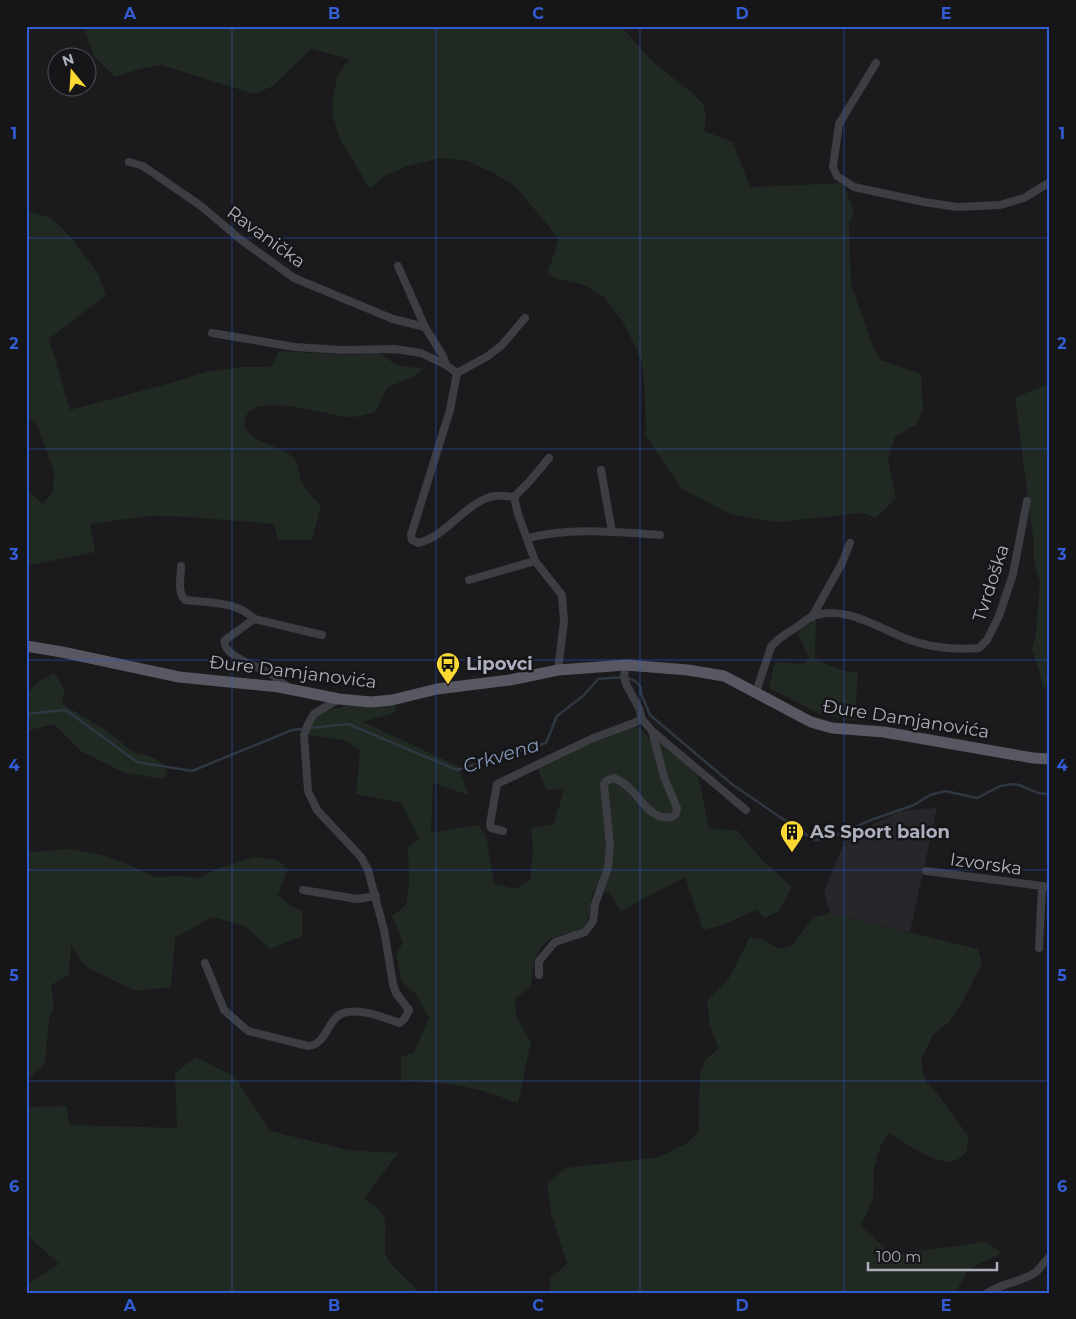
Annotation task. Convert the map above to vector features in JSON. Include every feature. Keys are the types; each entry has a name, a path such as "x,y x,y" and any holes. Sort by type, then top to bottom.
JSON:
{"main road":[{"name":"Đure Damjanovića","path":"26,646 180,677 291,689 340,699 371,702 392,700 437,689 510,680 558,670 625,674 688,670 724,676 810,722 832,728 884,732 1033,758 1050,759"}],"street":[{"path":"876,63 839,124 833,167 837,176 854,187 957,207 1000,205 1024,198 1050,182"},
{"name":"Ravanička","path":"128,162 144,166 201,206 240,239 294,278 393,319 425,327"},
{"path":"398,266 425,327 443,356 446,365"},
{"path":"457,373 488,356 502,345 525,318"},
{"path":"212,333 295,347 342,350 395,348 421,353 446,365 457,373"},
{"path":"457,373 450,410 411,535 412,540 418,543 440,534 467,510 492,496 514,497 549,458"},
{"path":"601,470 612,532"},
{"path":"514,497 518,514 535,560 562,595 564,621 558,670"},
{"name":"Tvrdoška","path":"756,692 770,647 812,617 830,613 868,622 907,639 944,649 979,648 987,640 999,616 1013,574 1027,501"},
{"path":"528,538 556,532 612,532 660,535"},
{"name":"Tvrdoška","path":"812,617 842,563 850,543"},
{"path":"469,580 535,560"},
{"path":"181,566 180,592 185,600 235,606 247,611 254,618 322,635"},
{"path":"254,618 227,638 224,646 236,657 271,674 291,689"},
{"path":"625,674 642,719 652,731 746,810"},
{"path":"205,963 224,1010 248,1031 308,1046 315,1046 320,1042 338,1016 345,1012 353,1011 400,1023 405,1018 409,1010 396,994 392,984 389,954 368,870 361,857 317,810 308,791 304,735 314,714 340,699"},
{"path":"503,831 491,828 490,824 497,784 593,738 634,724 642,719"},
{"path":"539,975 539,961 555,942 585,932 593,921 595,904 608,868 610,846 604,793 606,781 614,778 627,786 648,810 658,817 672,817 676,814 676,801 664,777 652,731"},
{"name":"Izvorska","path":"926,871 1046,887 1039,948"},
{"path":"303,890 357,899 376,896"},
{"path":"987,1293 996,1287 1027,1277 1036,1272 1050,1256"}],"shaded area":[{"path":"83,26 621,26 653,62 691,92 704,105 706,119 704,131 733,142 750,187 844,183 854,214 849,223 851,284 871,341 880,360 921,374 923,409 917,424 895,437 888,459 896,498 876,518 863,513 780,522 730,514 682,489 646,436 642,363 623,322 604,297 584,285 555,278 547,274 559,239 515,186 494,173 467,161 440,158 408,166 384,176 370,189 340,139 333,116 333,96 338,75 349,59 311,49 273,86 254,94 161,65 115,77 98,60 98,48 91,48"},
{"path":"26,211 49,217 62,228 98,274 106,295 49,339 70,410 206,372 240,367 271,367 279,351 349,355 380,353 396,365 424,369 413,377 388,387 375,412 358,417 279,405 253,409 246,416 245,427 247,431 257,439 293,457 297,463 303,485 321,506 312,540 278,540 274,524 189,517 150,516 90,524 95,552 26,566 26,489 43,504 53,491 54,470 36,423 26,416"},
{"path":"1050,384 1050,690 1044,688 1032,649 1036,634 1040,581 1034,563 1034,545 1015,397"},
{"path":"816,619 815,659 844,671 858,672 855,721 820,714 769,688 775,662 804,664 809,657 797,633"},
{"path":"54,673 65,690 62,704 104,729 135,753 150,756 162,763 168,771 163,779 125,773 81,751 54,724 26,731 26,694 38,682"},
{"path":"348,705 396,706 394,713 363,722 458,766 469,795 433,783 431,833 479,826 486,835 494,884 515,889 530,880 533,851 531,828 554,824 564,789 546,790 538,769 601,737 614,732 640,727 650,740 659,739 698,775 709,829 737,830 760,858 792,887 778,912 764,918 756,910 723,925 703,930 685,877 621,911 609,892 593,891 590,911 585,924 578,930 554,938 542,947 533,968 531,986 515,999 516,1017 531,1042 518,1104 489,1093 461,1086 432,1082 401,1081 401,1057 414,1053 429,1018 416,994 402,982 396,955 403,942 392,916 406,905 409,883 408,847 419,839 401,803 356,794 360,750 344,740 306,735 319,713"},
{"path":"937,808 910,932 830,913 824,892 846,838 901,811"},
{"path":"26,847 32,852 71,849 102,855 154,877 178,876 198,878 217,869 254,857 277,860 288,869 278,895 291,906 302,911 302,936 270,949 245,926 212,917 175,938 171,987 136,991 90,969 82,962 71,945 69,975 51,985 54,1006 49,1019 45,1063 27,1080"},
{"path":"830,913 978,949 982,963 963,1001 949,1022 933,1035 921,1060 927,1083 969,1137 966,1153 957,1160 950,1162 941,1161 922,1153 889,1133 881,1145 874,1169 873,1199 861,1226 886,1249 896,1253 985,1241 1002,1253 969,1269 955,1293 551,1293 549,1279 567,1264 551,1213 547,1183 566,1168 659,1157 687,1143 698,1132 700,1074 705,1060 719,1048 710,1026 707,1001 729,978 750,937 763,940 780,949 793,945 813,917"},
{"path":"196,1057 235,1077 270,1131 348,1150 398,1153 364,1199 378,1209 384,1217 386,1228 385,1254 389,1261 420,1293 30,1293 29,1283 59,1264 26,1234 26,1107 67,1106 69,1125 177,1128 175,1073"}],"waterway":[{"name":"Crkvena","path":"26,714 66,710 137,762 192,771 292,730 348,724 457,770 546,743 557,716 583,696 598,679 622,677 638,683 650,715 733,785 814,840 831,838 871,820 914,805 930,795 945,791 977,798 997,788 1013,784 1050,794"}],"place":[{"name":"Lipovci","path":"448,685"},
{"name":"AS Sport balon","path":"792,853"}]}
